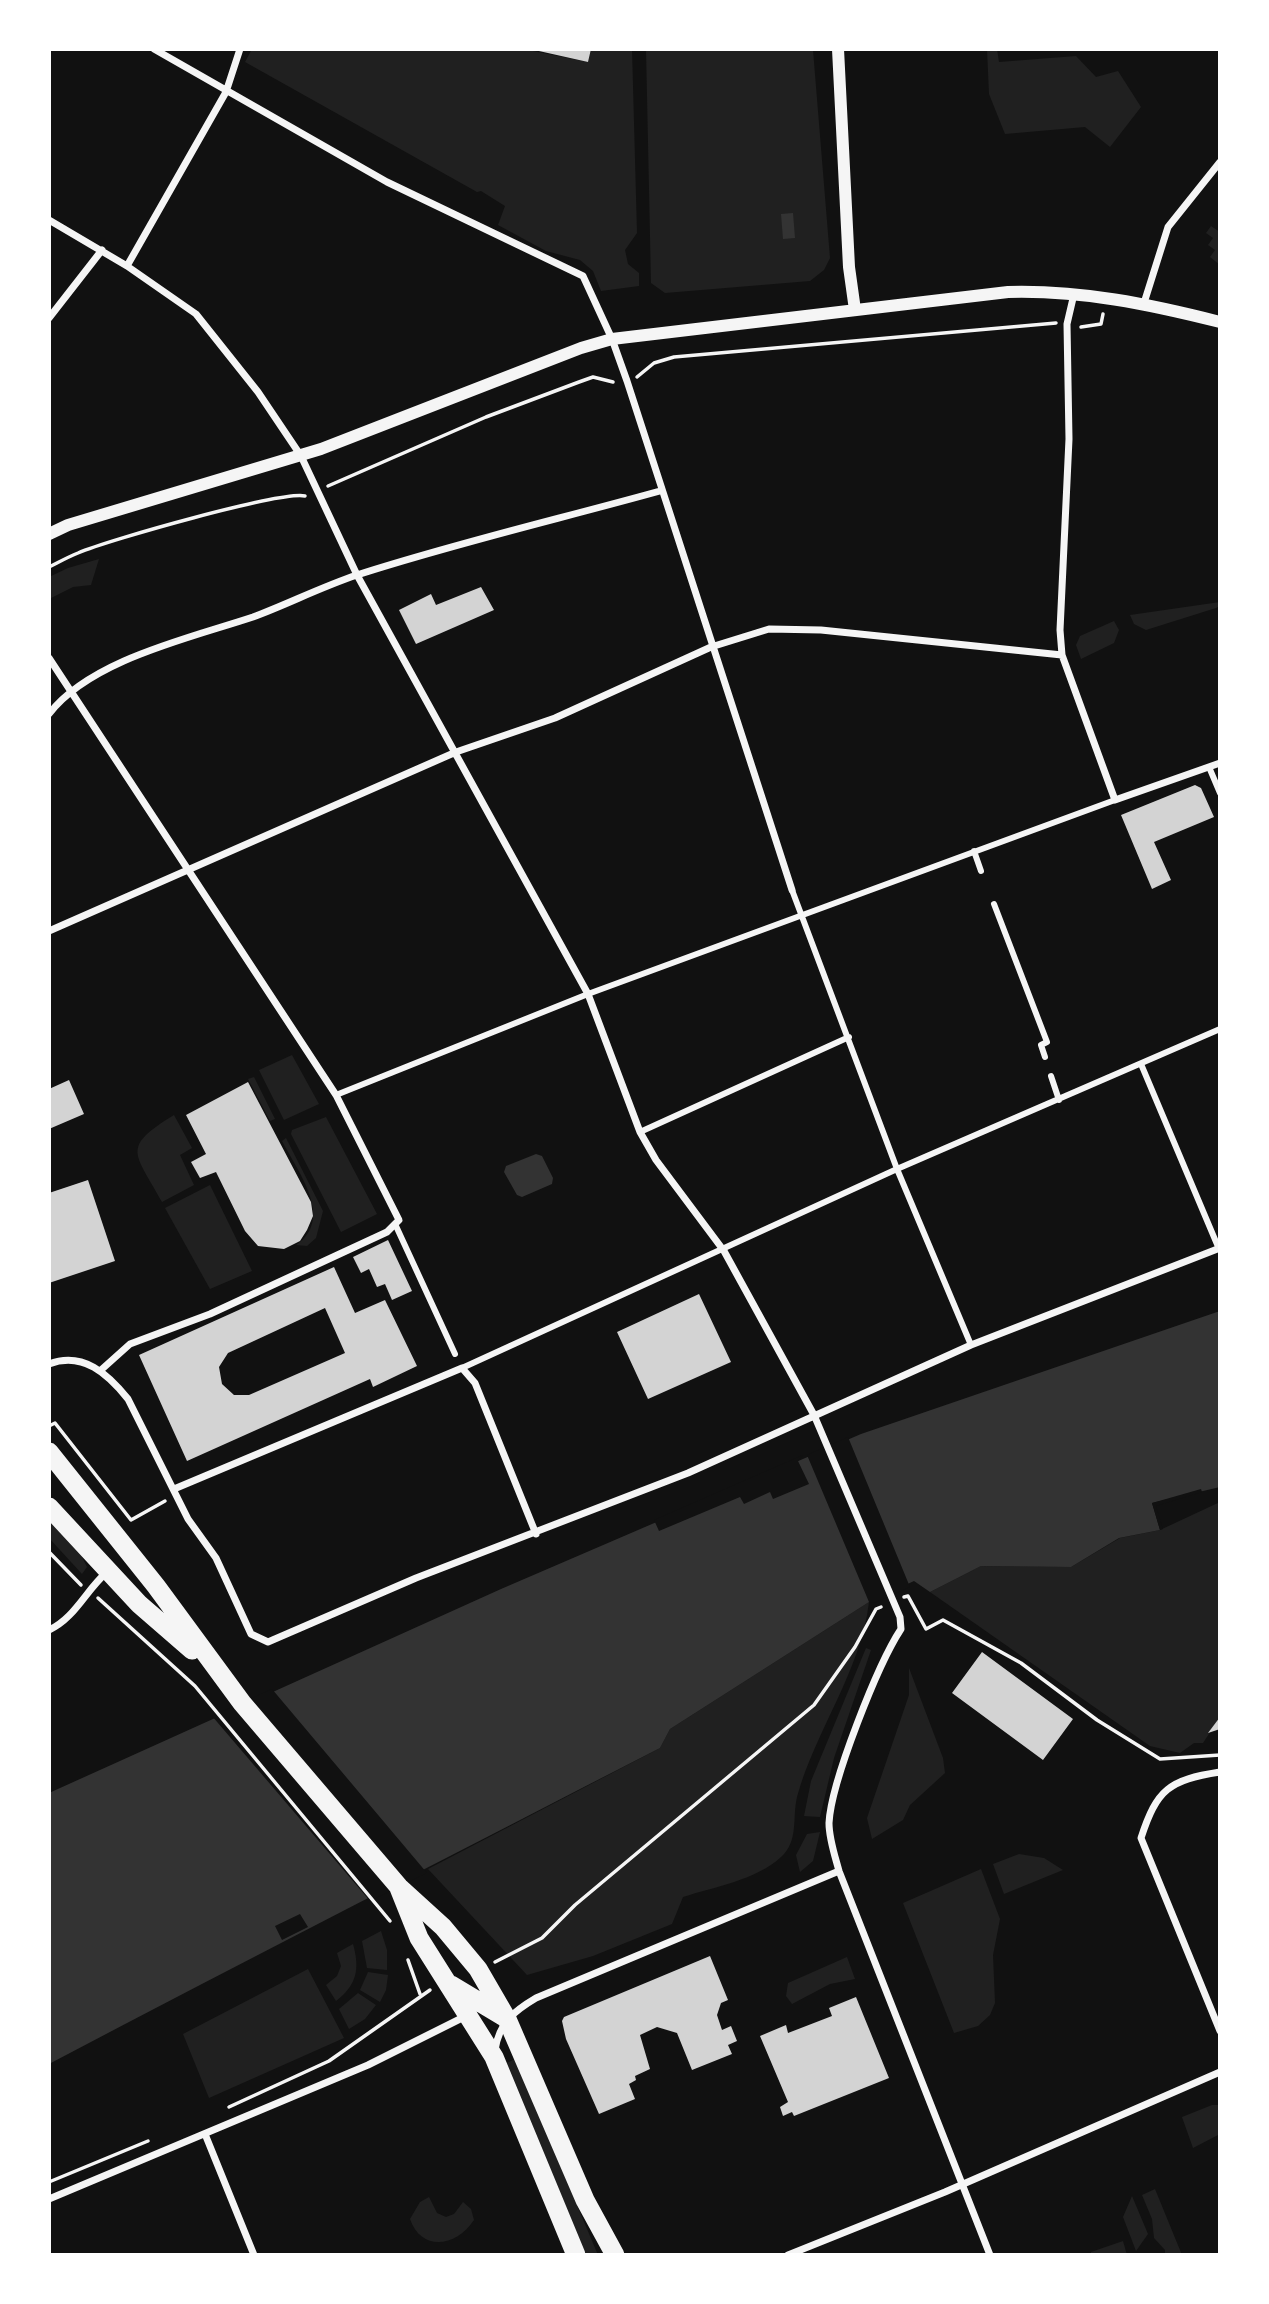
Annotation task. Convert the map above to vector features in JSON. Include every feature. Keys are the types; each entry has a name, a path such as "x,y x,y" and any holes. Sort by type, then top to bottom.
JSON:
{"highway":[{"path":"49,1452 156,1587 216,1672 399,1887 460,1944 480,2003 494,2057 576,2255"},
{"path":"49,1507 107,1571 216,1672"},
{"path":"399,1887 419,1938 447,1982 507,2019 585,2200 603,2255"},
{"path":"585,2200 615,2255"},
{"path":"555,2208 567,2255"}],"street":[{"path":"155,49 387,182 583,276 612,339 627,381 660,491 792,890 804,914 897,1169 971,1345"},
{"path":"127,266 226,92 240,49"},
{"path":"838,49 849,267 855,310"},
{"path":"1144,303 1168,227 1220,162"},
{"path":"49,220 102,250 196,314 258,392 301,456 357,575 588,994 640,1132 656,1160 724,1251 814,1415 900,1617 901,1629 844,1762 829,1824 839,1871 964,2183 990,2255"},
{"path":"49,318 102,250"},
{"path":"49,534 68,525 301,456 581,348 612,339 1008,292 1074,293 1144,303 1220,322"},
{"path":"1074,293 1067,324 1069,439 1062,535 1062,655 1115,800"},
{"path":"49,714 57,702 72,690 128,660 260,614 357,575 660,491"},
{"path":"49,931 456,752 555,718 711,647 769,629 808,629 1048,656 1062,655"},
{"path":"49,658 336,1095 399,1220 396,1226 210,1314 130,1344 101,1370"},
{"path":"336,1095 588,994 1220,763"},
{"path":"1209,767 1220,793"},
{"path":"974,851 981,871"},
{"path":"994,904 1047,1042 1041,1045 1045,1057"},
{"path":"174,1489 461,1368 724,1251 897,1169 1220,1029"},
{"path":"640,1132 849,1037"},
{"path":"49,1364 66,1359 90,1364 101,1370 128,1399 188,1519 216,1558 251,1634 268,1642 416,1578 536,1534 688,1473 971,1345 1220,1248 1141,1065"},
{"path":"1051,1076 1059,1100"},
{"path":"396,1226 455,1354"},
{"path":"461,1368 475,1382 536,1534"},
{"path":"49,1630 65,1622 87,1590 107,1571"},
{"path":"1220,1772 1178,1780 1164,1790 1151,1807 1141,1839 1220,2031"},
{"path":"494,2057 499,2031 507,2019 522,2007 549,1993 839,1871"},
{"path":"49,2199 368,2065 480,2003"},
{"path":"788,2255 964,2183 1220,2072"},
{"path":"205,2134 254,2255"}],"path":[{"path":"49,567 80,552 246,505 296,494 306,496 486,417 593,377 613,383 627,381 642,375 654,363 674,357 830,341 1067,324 1080,327 1101,324 1105,298"},
{"path":"49,1426 55,1423 131,1520 164,1504 174,1489"},
{"path":"49,1552 87,1590 177,1667 219,1713 374,1899"},
{"path":"505,1958 542,1938 575,1905 814,1705 855,1647 876,1609 891,1599"},
{"path":"926,1629 943,1620 1021,1663 1097,1720 1160,1759 1220,1755"},
{"path":"220,2111 329,2061 420,1994"},
{"path":"49,2182 149,2140"}],"shaded area":[{"path":"252,49 523,49 588,62 591,49 632,49 637,233 625,250 628,264 639,273 639,286 601,291 593,271 580,260 546,251 498,225 505,206 245,62"},
{"path":"646,49 813,50 830,258 824,270 810,281 665,293 651,283"},
{"path":"987,49 997,49 999,62 1076,56 1096,77 1118,71 1141,107 1110,147 1085,127 1005,134 989,94"},
{"path":"793,213 795,238 783,239 781,214"},
{"path":"1211,226 1220,232 1220,265 1210,257 1215,250 1208,245 1213,238 1206,233"},
{"path":"99,559 91,585 73,587 49,599 49,577"},
{"path":"1220,602 1220,606 1216,608 1146,630 1134,624 1130,615"},
{"path":"1114,621 1119,630 1114,643 1081,659 1076,645 1080,636"},
{"path":"292,1055 319,1104 284,1120 259,1070"},
{"path":"254,1077 275,1119 270,1121 248,1079"},
{"path":"174,1115 192,1148 180,1155 194,1185 162,1202 140,1161 139,1144 146,1135"},
{"path":"326,1117 377,1214 341,1232 291,1134 292,1130"},
{"path":"286,1138 323,1211 316,1238 307,1246 296,1245 307,1234 313,1222 313,1209 304,1181 282,1141"},
{"path":"536,1154 542,1156 553,1178 552,1184 522,1197 517,1195 504,1172 506,1166"},
{"path":"210,1185 252,1271 210,1289 165,1208"},
{"path":"1220,1311 1220,1487 1152,1503 1160,1530 1119,1538 1071,1567 981,1566 930,1592 914,1581 869,1602 670,1729 660,1748 49,2064 49,1793 501,1589 861,1434"},
{"path":"1220,1502 1220,1717 1203,1743 1194,1743 1180,1753 1150,1746 930,1592 981,1566 1071,1567 1120,1538 1160,1530"},
{"path":"49,1520 81,1555 87,1567 82,1574 49,1538"},
{"path":"869,1602 857,1652 815,1748 797,1797 793,1837 787,1851 760,1872 683,1897 672,1924 593,1956 527,1975 428,1869 660,1748 670,1729"},
{"path":"866,1648 871,1650 834,1758 820,1817 804,1816 811,1781"},
{"path":"909,1668 943,1758 945,1773 910,1805 903,1820 872,1839 867,1818 909,1695"},
{"path":"820,1832 813,1861 800,1872 796,1855 807,1834"},
{"path":"1019,1854 1044,1858 1063,1870 1004,1894 993,1864"},
{"path":"981,1869 1000,1919 993,1955 995,2003 990,2015 978,2026 954,2033 903,1903"},
{"path":"381,1931 387,1950 387,1970 367,1968 362,1941"},
{"path":"353,1944 355,1976 348,1989 336,2001 326,1985 337,1976 341,1966 337,1953"},
{"path":"847,1957 855,1979 830,1984 792,2004 786,1996 788,1983"},
{"path":"308,1969 344,2038 209,2098 183,2034"},
{"path":"368,1972 388,1975 386,1990 380,2002 360,1990"},
{"path":"358,1993 376,2005 365,2019 349,2029 339,2009"},
{"path":"515,2059 598,2255 586,2255 507,2063"},
{"path":"1212,2105 1220,2105 1220,2134 1193,2148 1182,2117"},
{"path":"1155,2189 1182,2255 1165,2255 1165,2250 1154,2238 1152,2219 1142,2195"},
{"path":"1132,2196 1148,2234 1136,2251 1123,2217"},
{"path":"429,2197 437,2213 446,2217 454,2214 463,2202 471,2209 474,2220 459,2236 449,2240 431,2241 423,2237 415,2230 410,2219 420,2202"},
{"path":"1123,2241 1127,2255 1091,2255 1091,2252"}],"pier":[{"path":"848,1437 910,1587 874,1603 869,1602 807,1455"},
{"path":"803,1455 798,1461 809,1484 773,1499 770,1492 744,1504 740,1497 659,1531 654,1520"},
{"path":"1201,1489 1202,1492 1156,1506 1163,1529 1160,1530 1152,1503"},
{"path":"272,1689 427,1873 370,1901 212,1716"},
{"path":"300,1914 308,1927 282,1940 275,1926"}],"building":[{"path":"530,49 591,49 588,62"},
{"path":"481,587 494,610 416,644 399,610 431,594 436,605"},
{"path":"1195,785 1201,788 1214,817 1154,842 1171,880 1152,889 1121,815"},
{"path":"69,1080 84,1114 49,1129 49,1089"},
{"path":"248,1082 311,1202 313,1216 307,1230 300,1241 284,1249 258,1246 245,1231 216,1172 200,1178 191,1162 206,1154 186,1115"},
{"path":"88,1180 115,1261 49,1283 49,1193"},
{"path":"388,1240 412,1291 392,1300 385,1284 377,1287 369,1269 361,1273 353,1257"},
{"path":"334,1267 355,1313 385,1300 417,1366 373,1387 370,1379 187,1461 139,1355","holes":["325,1308 345,1353 249,1395 234,1395 222,1384 219,1367 228,1353"]},
{"path":"699,1294 731,1362 648,1399 617,1332"},
{"path":"982,1652 1073,1719 1043,1760 952,1693"},
{"path":"1220,1717 1220,1729 1208,1733"},
{"path":"710,1956 728,2000 721,2003 717,2015 722,2030 731,2026 737,2041 728,2045 732,2054 692,2070 677,2033 657,2027 640,2035 650,2069 635,2076 636,2080 629,2084 635,2099 599,2114 566,2039 562,2021 564,2017"},
{"path":"856,1997 889,2078 794,2116 792,2112 783,2116 780,2107 788,2102 760,2036 786,2025 788,2033 832,2016 829,2008"}]}
